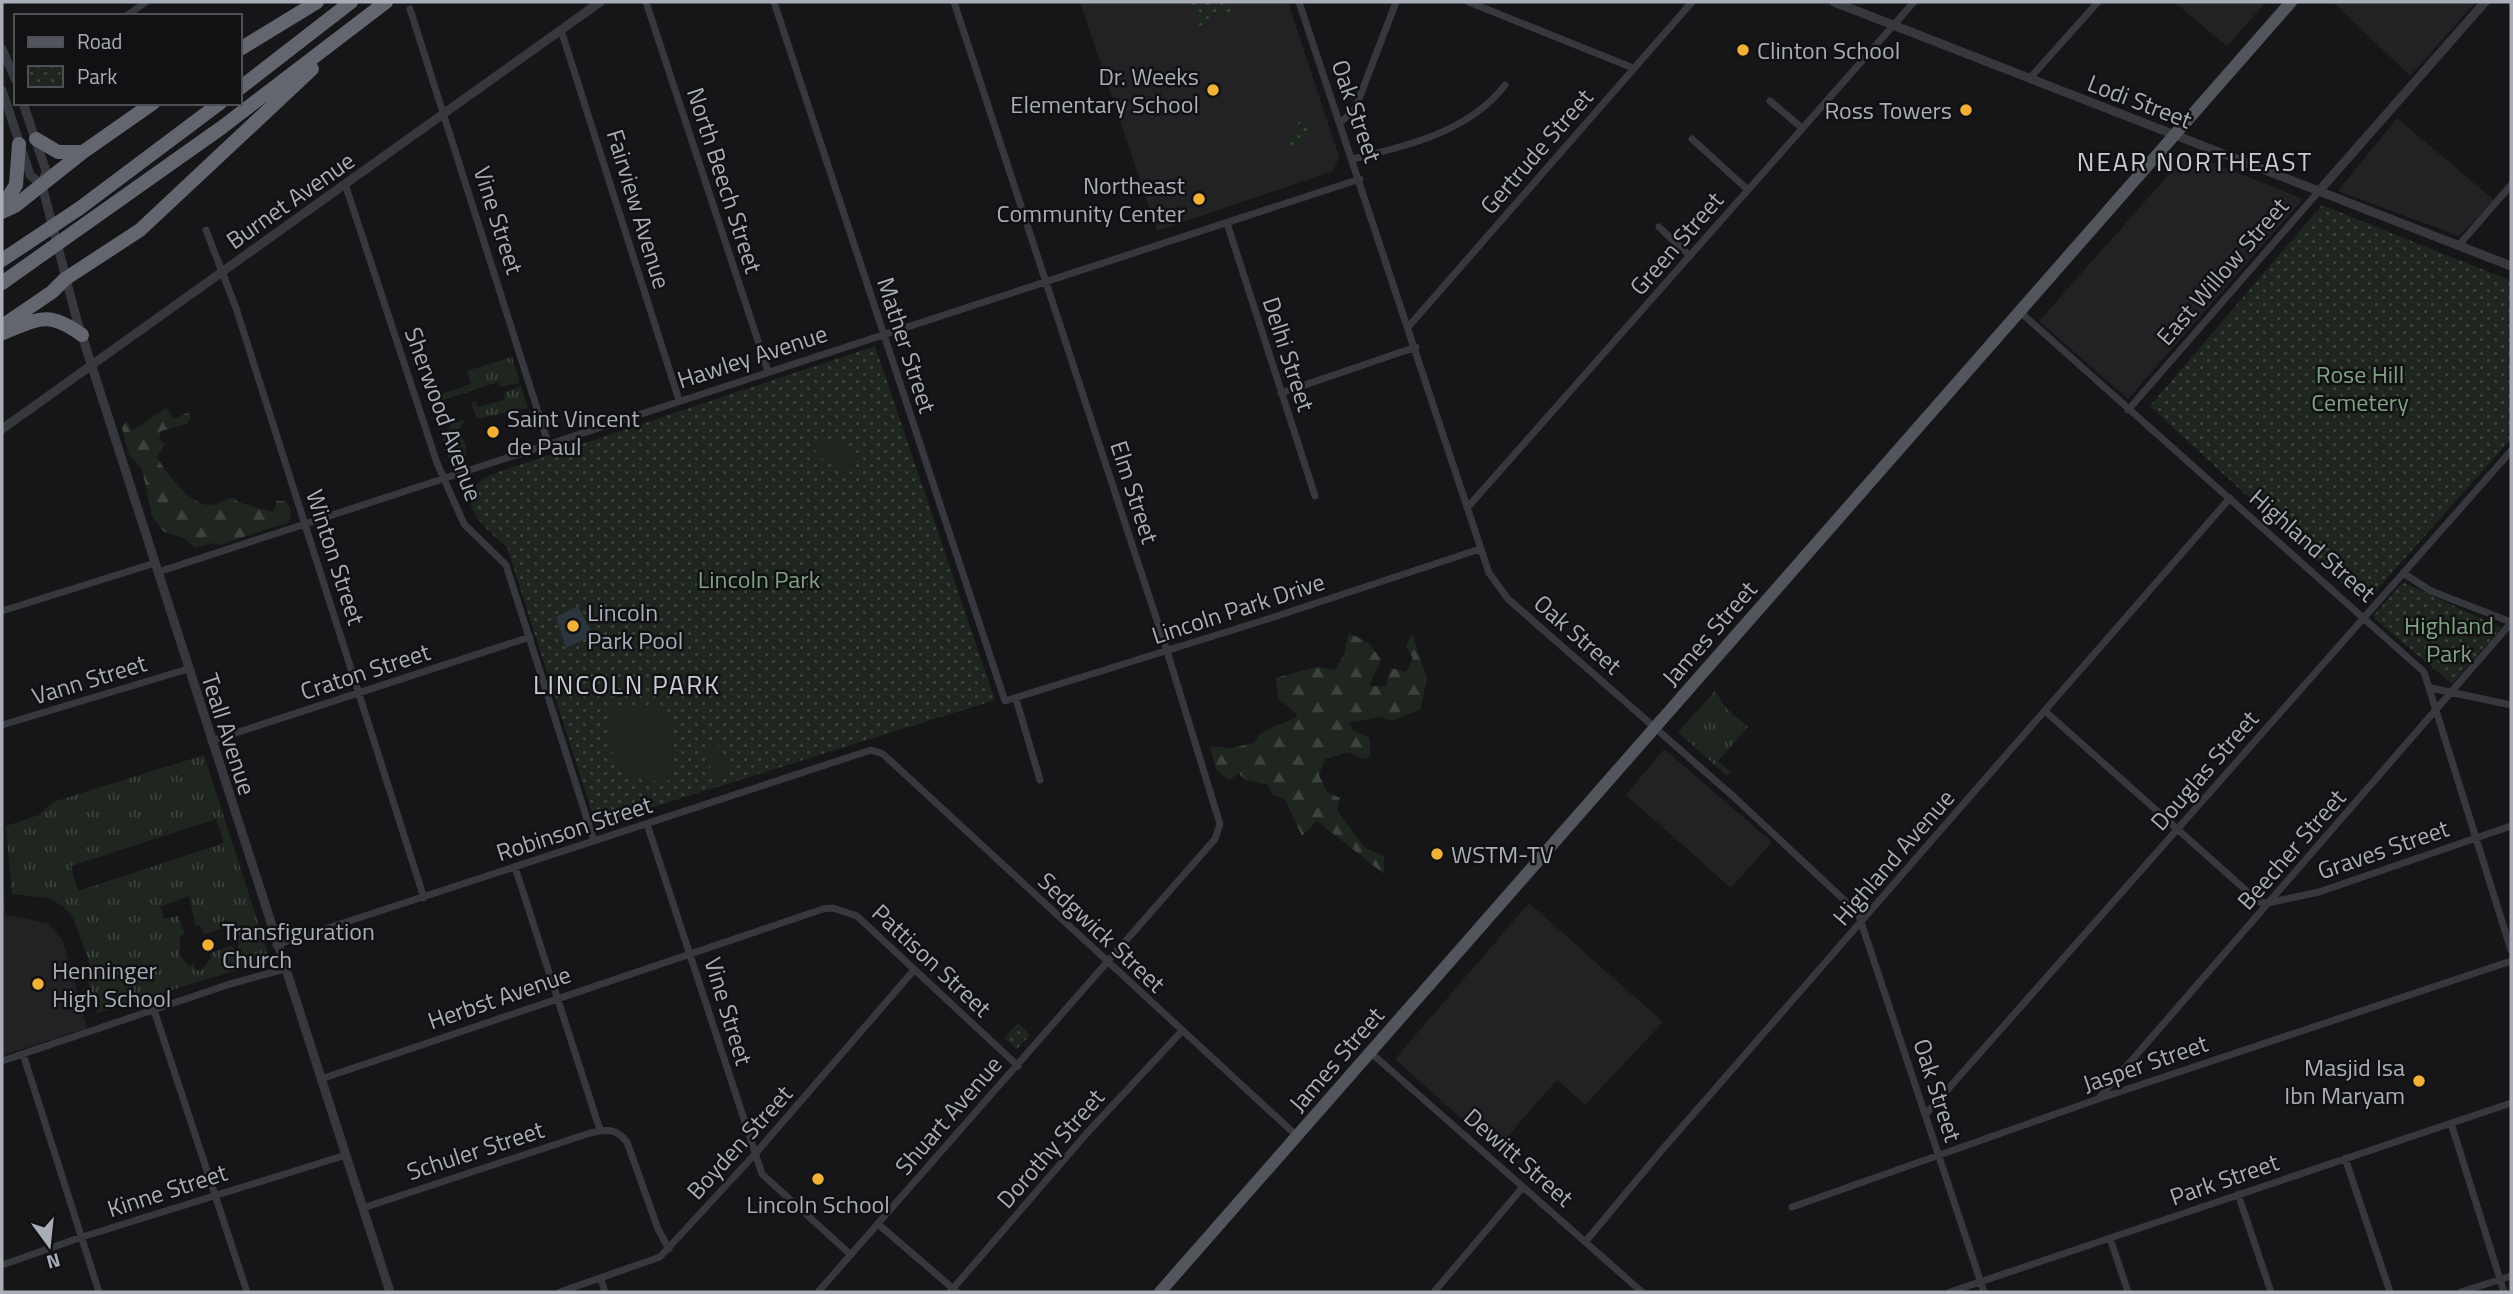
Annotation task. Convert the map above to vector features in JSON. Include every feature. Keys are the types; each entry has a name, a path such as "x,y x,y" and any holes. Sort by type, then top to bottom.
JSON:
{"highway":[{"path":"242,48 317,2"},
{"path":"242,86 351,2"},
{"path":"2,283 84,226 386,2"},
{"path":"2,326 52,292 65,279 140,230 186,190 352,29"},
{"path":"2,210 42,185 83,152 150,105"},
{"path":"2,260 80,208 217,105"},
{"path":"36,139 58,152 83,152"},
{"path":"2,210 16,185 19,144"},
{"path":"2,334 37,318 56,320 82,335"}],"main road":[{"name":"James Street","path":"1160,1292 2291,2"}],"street":[{"path":"129,14 146,2"},
{"name":"Burnet Avenue","path":"2,429 600,2"},
{"name":"North Beech Street","path":"646,2 768,371"},
{"name":"Mather Street","path":"774,2 1005,701"},
{"name":"Elm Street","path":"954,2 1219,812 1219,832 1107,964"},
{"name":"Oak Street","path":"1300,2 1489,573 1508,599 1849,902 1862,922 1984,1292"},
{"path":"1341,122 1355,109 1396,2"},
{"path":"1469,2 1633,68"},
{"name":"Gertrude Street","path":"1409,326 1692,2"},
{"name":"Lodi Street","path":"1834,2 2511,266"},
{"name":"Green Street","path":"1467,509 1914,2"},
{"path":"2030,78 2098,2"},
{"name":"East Willow Street","path":"2129,410 2485,2"},
{"name":"Vine Street","path":"410,9 446,112 548,443"},
{"name":"Fairview Avenue","path":"561,30 679,400"},
{"path":"2,49 14,76"},
{"path":"1353,159 1458,126 1488,106 1505,85"},
{"name":"Teall Avenue","path":"2,90 30,175 42,185"},
{"path":"1770,101 1801,128"},
{"name":"Teall Avenue","path":"24,105 46,172 42,185 65,279 91,365 390,1292"},
{"path":"1692,139 1748,190"},
{"name":"Hawley Avenue","path":"2,611 304,524 1360,179"},
{"name":"Sherwood Avenue","path":"345,184 442,477 464,524 506,565 594,841"},
{"path":"2459,245 2511,185"},
{"name":"Delhi Street","path":"1227,223 1315,496"},
{"path":"1659,228 1690,256"},
{"name":"Winton Street","path":"206,230 223,271 424,898"},
{"name":"Highland Street","path":"2020,311 2418,665 2431,688 2511,950"},
{"path":"1281,393 1416,347"},
{"name":"Douglas Street","path":"1926,1114 2511,451"},
{"name":"Highland Avenue","path":"1586,1241 2230,498"},
{"name":"Lincoln Park Drive","path":"1005,701 1480,549"},
{"path":"2403,573 2431,591 2511,622"},
{"name":"Beecher Street","path":"2098,1099 2511,622"},
{"name":"Craton Street","path":"211,741 530,637"},
{"name":"Vann Street","path":"2,725 188,669"},
{"path":"2431,688 2511,705"},
{"path":"1017,699 1040,780"},
{"path":"2045,712 2259,902 2269,904"},
{"name":"Robinson Street","path":"276,945 871,750 883,754"},
{"name":"Sedgwick Street","path":"883,754 1107,964 1297,1136"},
{"name":"Vine Street","path":"647,824 755,1154 767,1181 851,1255"},
{"name":"Graves Street","path":"2269,904 2319,892 2511,826"},
{"path":"515,867 600,1130 619,1133 627,1142 658,1229 668,1249"},
{"name":"Pattison Street","path":"691,953 833,908 857,916 1018,1066"},
{"name":"Herbst Avenue","path":"321,1079 691,953"},
{"name":"Jasper Street","path":"1792,1206 2098,1099 2511,961"},
{"name":"Shuart Avenue","path":"818,1292 1107,964"},
{"path":"2,1061 285,970"},
{"name":"Boyden Street","path":"560,1292 660,1257 755,1154 914,970"},
{"path":"154,1010 247,1292"},
{"name":"Dorothy Street","path":"953,1291 1087,1133 1182,1031"},
{"name":"Dewitt Street","path":"1370,1052 1642,1292"},
{"path":"23,1054 99,1292"},
{"name":"Park Street","path":"1950,1292 2511,1103"},
{"path":"2451,1123 2504,1292"},
{"name":"Schuler Street","path":"363,1208 600,1130"},
{"name":"Kinne Street","path":"2,1265 82,1237 346,1155"},
{"path":"2345,1158 2390,1292"},
{"path":"1434,1292 1523,1186"},
{"path":"2238,1194 2271,1292"},
{"path":"878,1224 953,1291"},
{"path":"2110,1238 2128,1292"},
{"path":"2461,1292 2511,1276"},
{"path":"601,1279 605,1292"}],"shaded area":[{"name":"Dr. Weeks Elementary School","path":"1080,2 1288,2 1339,157 1333,171 1157,231"},
{"path":"2174,2 2266,2 2227,46"},
{"path":"2333,2 2476,2 2410,76"},
{"path":"2397,118 2494,200 2459,236 2338,191"},
{"path":"2188,153 2303,199 2128,399 2039,321"},
{"name":"Lincoln Park Pool","path":"578,606 593,635 566,648 556,617"},
{"path":"1664,749 1772,842 1731,888 1626,795"},
{"name":"Henninger High School","path":"2,860 5,915 48,923 63,941 87,1028 2,1056"},
{"path":"1529,903 1663,1022 1585,1105 1557,1080 1496,1150 1395,1059"}],"green space":[{"path":"1191,2 1228,2 1233,17 1213,13 1199,28"},
{"path":"1300,120 1307,125 1309,132 1300,149 1293,150 1285,142"},
{"name":"Rose Hill Cemetery","path":"2322,205 2511,281 2511,439 2364,604 2150,406"},
{"name":"Lincoln Park","path":"875,346 995,700 596,825 507,547 487,529 472,510 472,490 480,481 495,473"},
{"path":"512,357 520,383 500,387 498,382 440,401 446,420 439,429 429,398 471,384 467,371"},
{"path":"521,386 528,408 477,419 471,402 476,401 478,407 504,400 505,392"},
{"path":"166,408 174,419 189,412 191,418 187,424 161,431 159,439 165,444 157,457 166,472 187,495 195,501 211,505 233,498 272,512 276,508 276,501 286,501 291,511 289,522 219,545 213,543 195,548 184,538 164,532 152,516 142,469 129,455 122,428 126,421 133,430"},
{"path":"466,419 459,429 466,446 466,458 450,463 443,439 451,424"},
{"path":"823,436 859,454 850,472 814,455"},
{"name":"Highland Park","path":"2405,583 2501,628 2452,684 2375,619 2374,615 2401,584"},
{"path":"1349,633 1369,643 1381,660 1369,686 1386,686 1391,668 1406,672 1413,658 1406,646 1412,634 1427,679 1420,710 1391,721 1381,717 1349,723 1353,730 1370,738 1370,757 1361,759 1349,752 1325,759 1319,775 1327,792 1340,798 1337,810 1365,848 1384,856 1384,874 1317,821 1302,836 1285,799 1273,795 1268,785 1246,780 1238,773 1229,781 1216,769 1210,746 1232,748 1254,743 1262,733 1298,715 1278,698 1276,678 1316,667 1335,670 1344,655"},
{"path":"1715,691 1726,708 1748,727 1718,761 1730,772 1727,776 1678,732"},
{"path":"609,707 666,708 671,716 673,780 640,779 619,765 609,740"},
{"path":"717,742 729,772 715,778 703,748"},
{"path":"204,755 270,960 97,1013 88,983 89,961 73,918 64,907 49,898 12,894 6,826 39,815 53,802","holes":["216,819 224,843 78,891 71,866","189,896 196,926 200,925 204,934 224,928 222,922 226,919 229,926 233,925 234,939 239,943 237,950 231,946 210,953 211,958 201,971 196,970 194,964 189,966 180,956 180,936 185,934 178,916 164,919 160,907"]},
{"path":"1018,1023 1030,1035 1017,1049 1004,1038"}],"place":[{"name":"Clinton School","path":"1743,50"},
{"name":"Dr. Weeks Elementary School","path":"1213,90"},
{"name":"Ross Towers","path":"1966,110"},
{"name":"Northeast Community Center","path":"1199,199"},
{"name":"Saint Vincent de Paul","path":"493,432"},
{"name":"Lincoln Park Pool","path":"573,626"},
{"name":"WSTM-TV","path":"1437,854"},
{"name":"Transfiguration Church","path":"208,945"},
{"name":"Henninger High School","path":"38,984"},
{"name":"Masjid Isa Ibn Maryam","path":"2419,1081"},
{"name":"Lincoln School","path":"818,1179"}],"district":[{"name":"NEAR NORTHEAST","path":"2195,161"},
{"name":"LINCOLN PARK","path":"627,684"}]}
